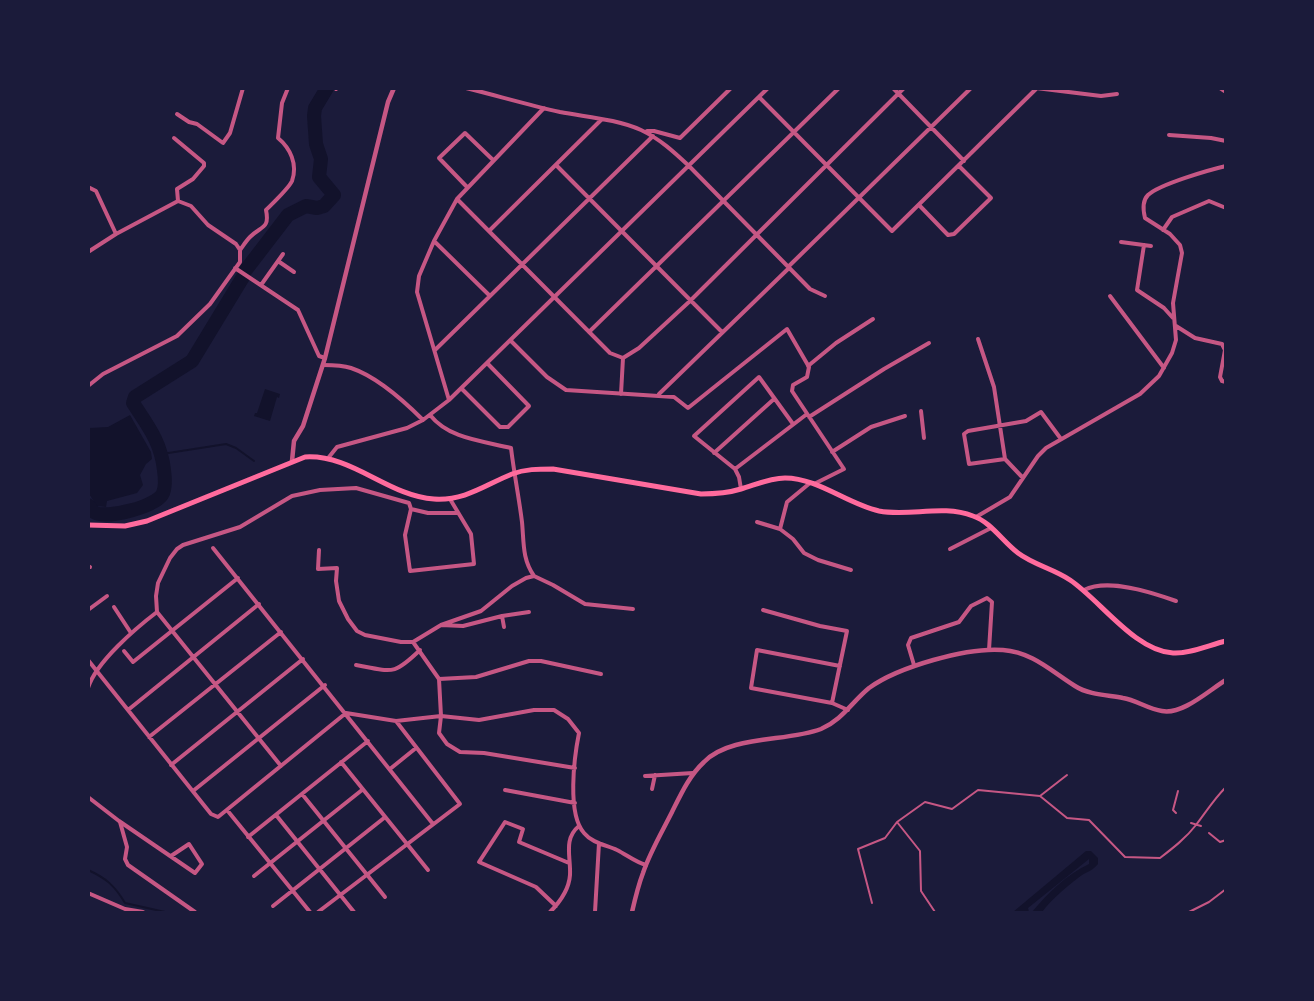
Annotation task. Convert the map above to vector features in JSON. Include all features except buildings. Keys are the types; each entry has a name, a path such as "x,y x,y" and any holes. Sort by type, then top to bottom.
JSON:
{"main road":[{"path":"88,525 125,526 147,521 305,457 329,457 422,498 450,499 482,490 514,474 533,469 553,469 701,494 718,494 783,478 796,478 879,511 902,513 947,510 976,517 991,528 1010,549 1070,580 1136,637 1160,650 1173,653 1188,651 1226,641"}],"street":[{"path":"177,114 197,124 224,143 230,133 243,88"},
{"path":"240,250 249,238 267,224 266,210 292,181 293,160 288,147 278,138 282,103 288,88"},
{"path":"291,461 294,441 303,426 326,358 388,102 394,88"},
{"path":"466,88 680,138 731,88"},
{"path":"329,457 337,447 396,431 423,420 449,400 768,88"},
{"path":"589,332 838,88"},
{"path":"893,88 964,161"},
{"path":"457,199 610,353 623,358 633,353 690,301 904,88"},
{"path":"659,395 971,88"},
{"path":"1220,88 1226,92"},
{"path":"759,97 892,231 1036,89 1101,96 1117,94"},
{"path":"449,400 417,292 419,276 457,199 544,108"},
{"path":"489,231 602,120"},
{"path":"640,129 668,147 810,289 825,296"},
{"path":"467,187 439,158 465,133 493,160"},
{"path":"1169,135 1226,141"},
{"path":"434,351 653,136"},
{"path":"174,138 204,163 193,179 177,189 178,201"},
{"path":"556,165 722,332"},
{"path":"919,205 948,234 954,234 992,198 959,166"},
{"path":"976,517 1010,497 1038,456 1061,439 1140,394 1150,386 1164,368 1176,340 1173,303 1182,253 1180,245 1145,218 1144,201 1148,195 1184,179 1226,166"},
{"path":"88,187 96,191 116,234"},
{"path":"88,252 116,234 178,201 191,206 208,225 236,244 240,250 240,262 210,304 177,336 103,374 88,386"},
{"path":"1163,230 1172,217 1209,201 1226,208"},
{"path":"434,242 490,296"},
{"path":"1121,242 1152,246"},
{"path":"1144,245 1137,290 1164,308 1173,318"},
{"path":"261,285 283,254"},
{"path":"278,261 294,272"},
{"path":"236,268 298,310 314,349 319,356 326,358"},
{"path":"1110,296 1164,368"},
{"path":"780,529 787,502 812,484 844,470 792,391 793,385 807,377 809,366 836,343 873,319"},
{"path":"1176,326 1195,338 1222,344 1225,350 1220,377 1226,382"},
{"path":"511,341 547,377 566,390 675,397 688,408 788,329 809,366"},
{"path":"978,339 994,387 1005,459 1023,478"},
{"path":"735,469 793,424 929,343"},
{"path":"621,394 623,358"},
{"path":"462,389 501,427 508,427 529,406 488,364"},
{"path":"323,365 354,369 409,405 423,420"},
{"path":"741,489 735,469 694,436 759,377 793,424"},
{"path":"714,453 774,399"},
{"path":"921,411 924,438"},
{"path":"1005,459 969,464 964,434 968,431 1026,421 1041,412 1061,439"},
{"path":"430,415 436,423 471,441 511,448 522,520 524,554 528,568 534,576 585,604 633,609"},
{"path":"832,452 870,427 905,416"},
{"path":"281,766 157,612 158,583 170,558 183,545 240,527 292,496 320,490 356,488 409,503 411,509 405,535 410,571 474,564 471,534 450,499"},
{"path":"411,509 428,513 458,513"},
{"path":"757,522 780,529 793,539 804,553 818,560 851,570"},
{"path":"950,549 991,528"},
{"path":"213,548 434,824"},
{"path":"319,549 318,568 337,568 339,601 357,631 365,635 401,642 412,642 441,625 481,611 512,586 534,576"},
{"path":"124,651 133,662 238,578"},
{"path":"1084,590 1094,586 1128,588 1176,601"},
{"path":"88,610 107,596"},
{"path":"914,665 908,645 911,638 959,622 971,606 987,598 992,602 989,650"},
{"path":"128,710 259,604"},
{"path":"114,607 131,633"},
{"path":"763,610 846,631 832,703"},
{"path":"88,688 98,672 131,633 157,612"},
{"path":"441,625 463,626 529,612"},
{"path":"502,616 504,627"},
{"path":"149,736 281,632"},
{"path":"412,642 439,679 441,716 439,733 447,744 460,752 484,753 575,768"},
{"path":"356,665 392,671 402,667 420,650"},
{"path":"840,666 757,650 751,688 832,703 848,711"},
{"path":"632,912 646,865 693,773 706,759 721,750 741,744 821,729 848,711 863,693 882,679 914,665 989,650 1025,654 1087,692 1128,699 1162,712 1171,712 1187,705 1226,680"},
{"path":"171,765 303,659"},
{"path":"88,660 211,814 218,817 346,713 396,721 441,716 479,720 534,710 554,710 568,719 579,733 575,768 575,816 579,826 585,835 646,865"},
{"path":"439,679 476,677 535,661 600,674"},
{"path":"193,791 325,686"},
{"path":"318,912 460,804 396,721"},
{"path":"248,837 369,741"},
{"path":"390,769 416,748"},
{"path":"341,762 428,870"},
{"path":"645,776 693,773"},
{"path":"652,789 655,775"},
{"path":"1041,796 1067,775"},
{"path":"872,903 858,849 885,838 897,822 926,802 952,808 978,790 1041,796 1067,818 1089,820 1125,857 1160,858 1196,825 1226,787"},
{"path":"254,876 362,790"},
{"path":"505,790 575,803"},
{"path":"1176,813 1173,810 1178,791"},
{"path":"302,794 385,897"},
{"path":"88,797 119,821 195,873 202,864 189,844 171,856"},
{"path":"227,810 310,912"},
{"path":"276,815 354,912"},
{"path":"273,906 384,818"},
{"path":"119,821 127,847 125,859 128,865 195,912"},
{"path":"556,906 536,887 479,862 505,822 523,829 519,842 569,863"},
{"path":"897,822 920,851 921,891 934,912"},
{"path":"1191,823 1202,826"},
{"path":"550,912 568,886 568,845 574,831 579,826"},
{"path":"1209,833 1226,844"},
{"path":"1220,842 1226,840"},
{"path":"595,912 599,843"},
{"path":"1189,912 1209,902 1225,889"},
{"path":"88,893 125,909 143,912"}],"shaded area":[{"path":"265,389 280,394 270,421 254,416"},
{"path":"130,415 151,452 152,459 140,475 143,485 137,493 107,501 106,507 97,506 89,494 89,428 108,427"},
{"path":"1086,851 1091,851 1098,858 1098,864 1064,890 1042,912 1032,912 1058,885 1089,864 1089,859 1028,908 1029,912 1013,912"}],"waterway":[{"path":"245,271 288,215 306,206 317,208 324,206 334,195 319,177 321,159 316,144 314,116 315,108 327,88"},
{"path":"88,505 93,512 100,514 120,513 152,503 163,493 165,479 160,451 133,403 135,397 192,361 243,277"},
{"path":"162,454 226,444 254,461"},
{"path":"88,870 110,883 125,903 165,912"}]}
